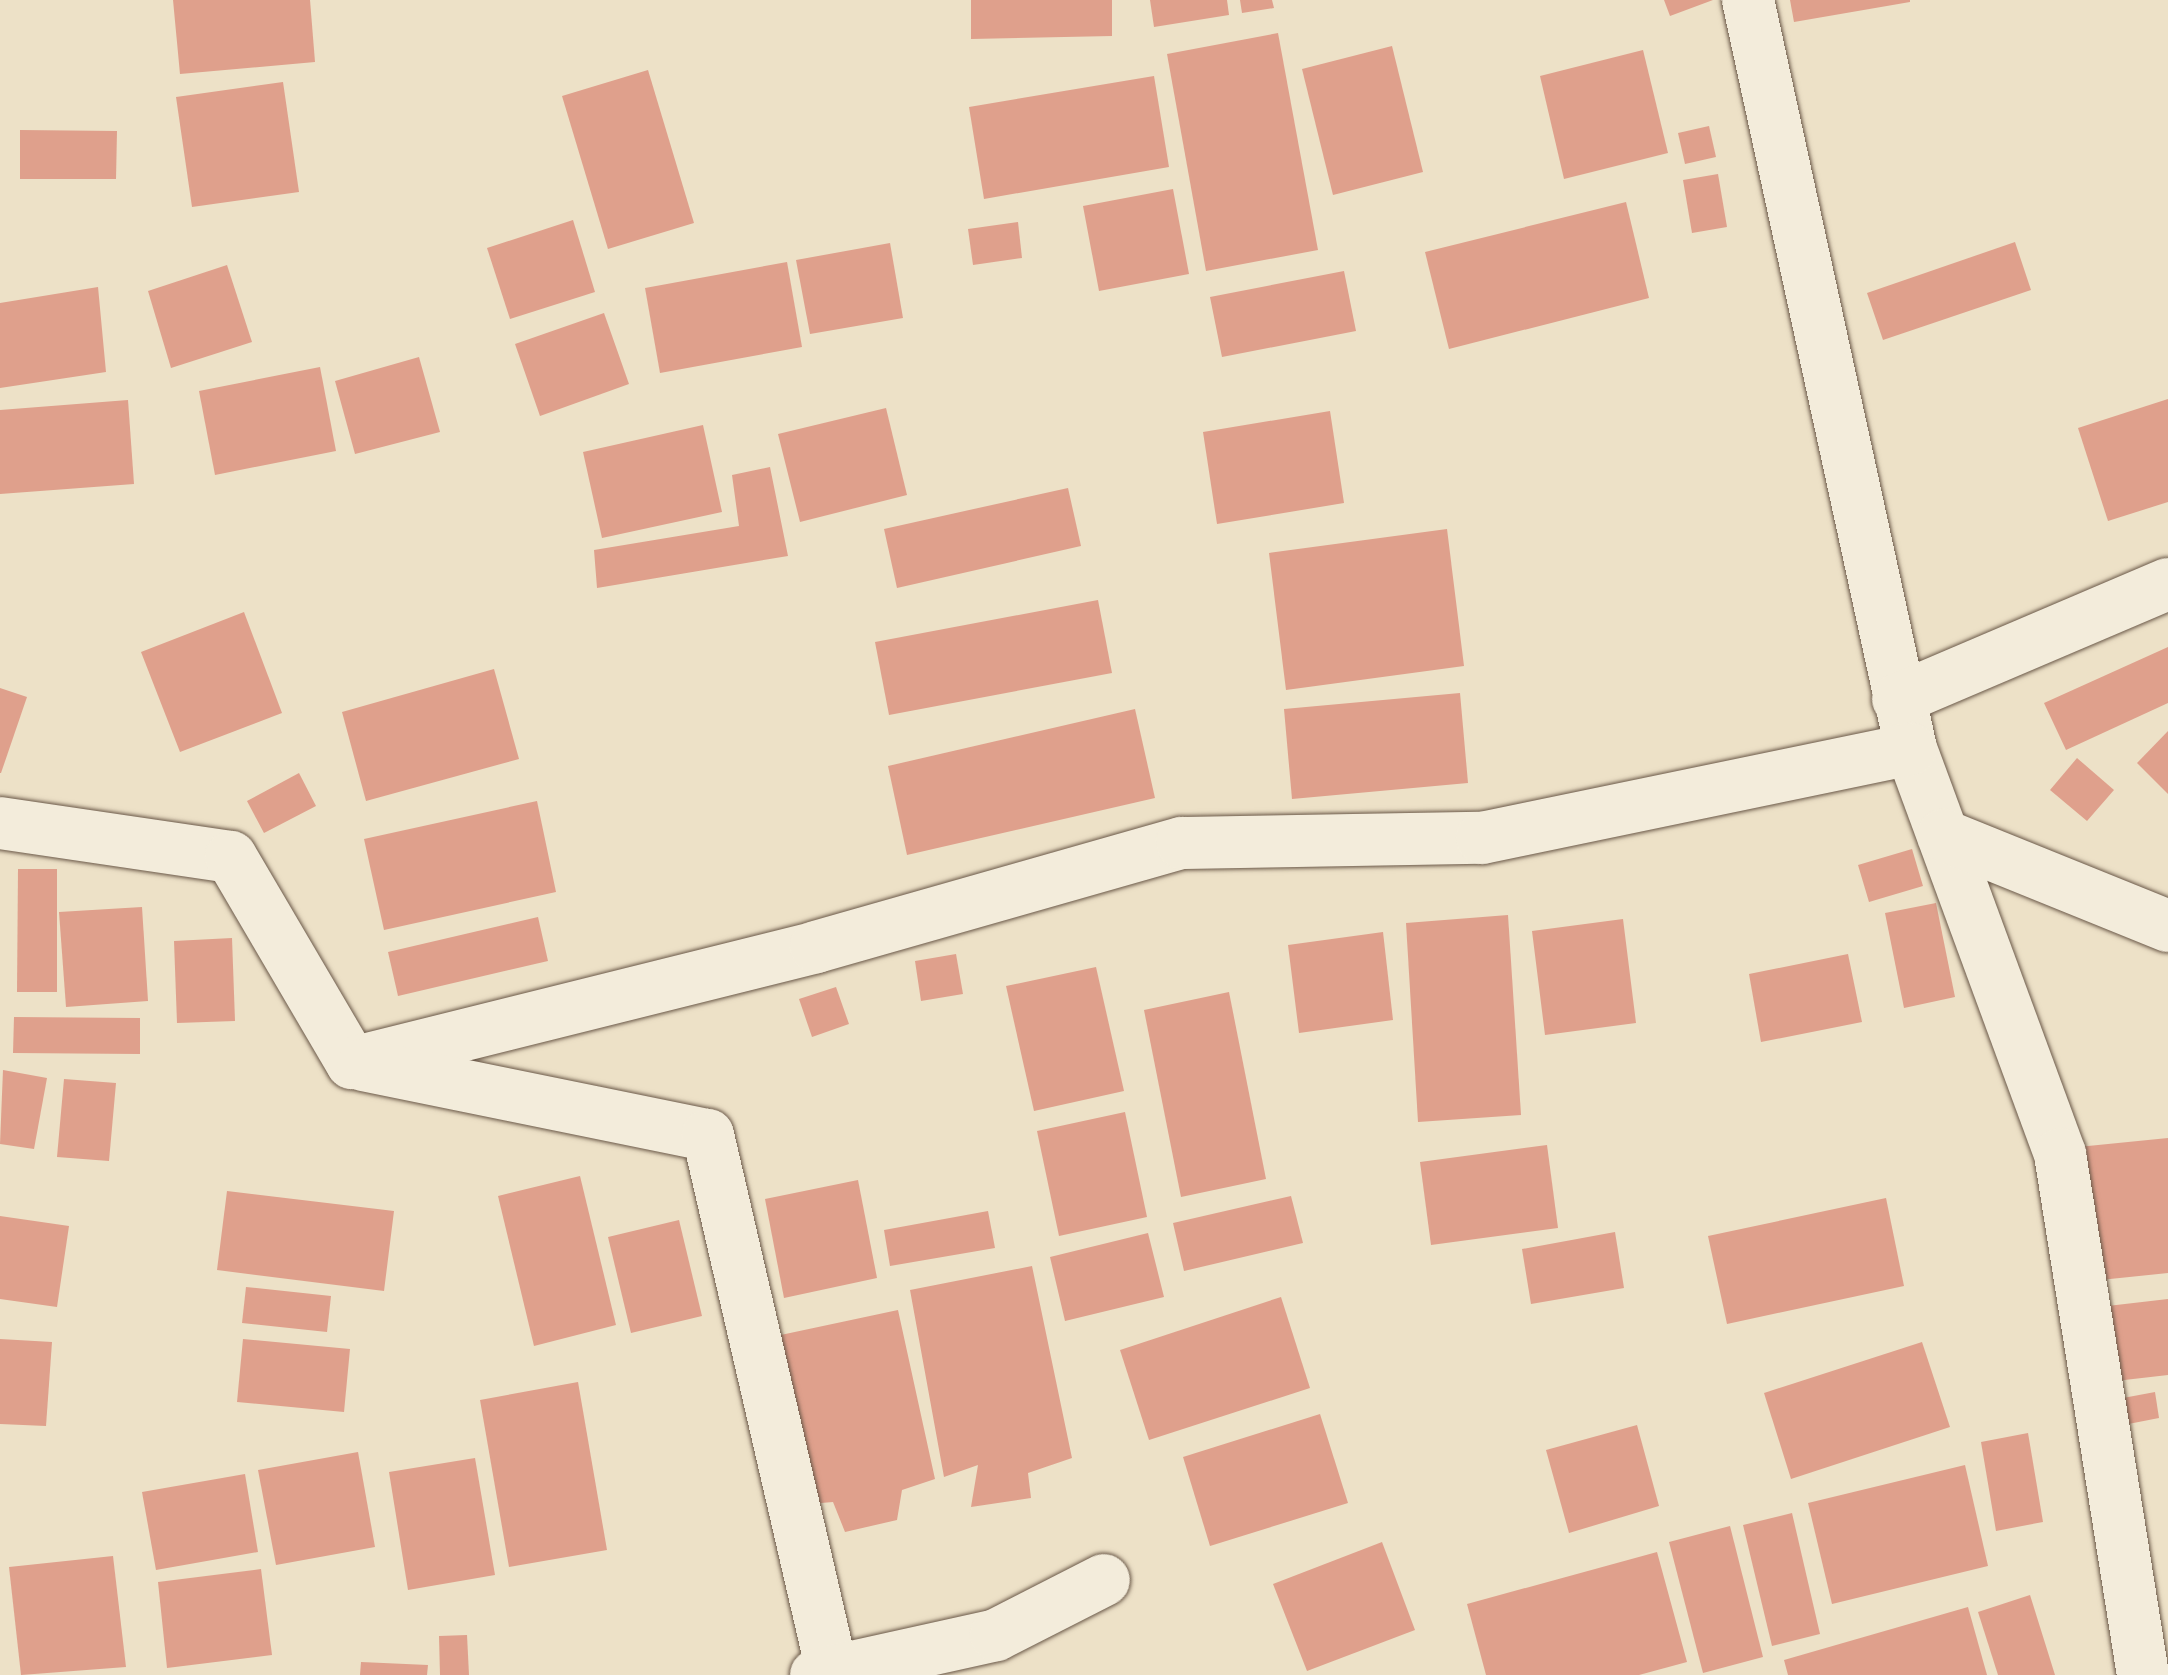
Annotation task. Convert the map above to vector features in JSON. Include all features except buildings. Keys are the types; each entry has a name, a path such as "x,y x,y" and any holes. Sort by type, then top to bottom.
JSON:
{"street":[{"path":"1748,0 1911,749 2060,1154 2144,1675"},
{"path":"1898,699 2168,584"},
{"path":"352,1062 816,947 1182,843 1482,838 1911,749"},
{"path":"0,822 230,857 352,1062 708,1135 827,1674 996,1634 1104,1580"},
{"path":"1943,835 2168,926"}]}
